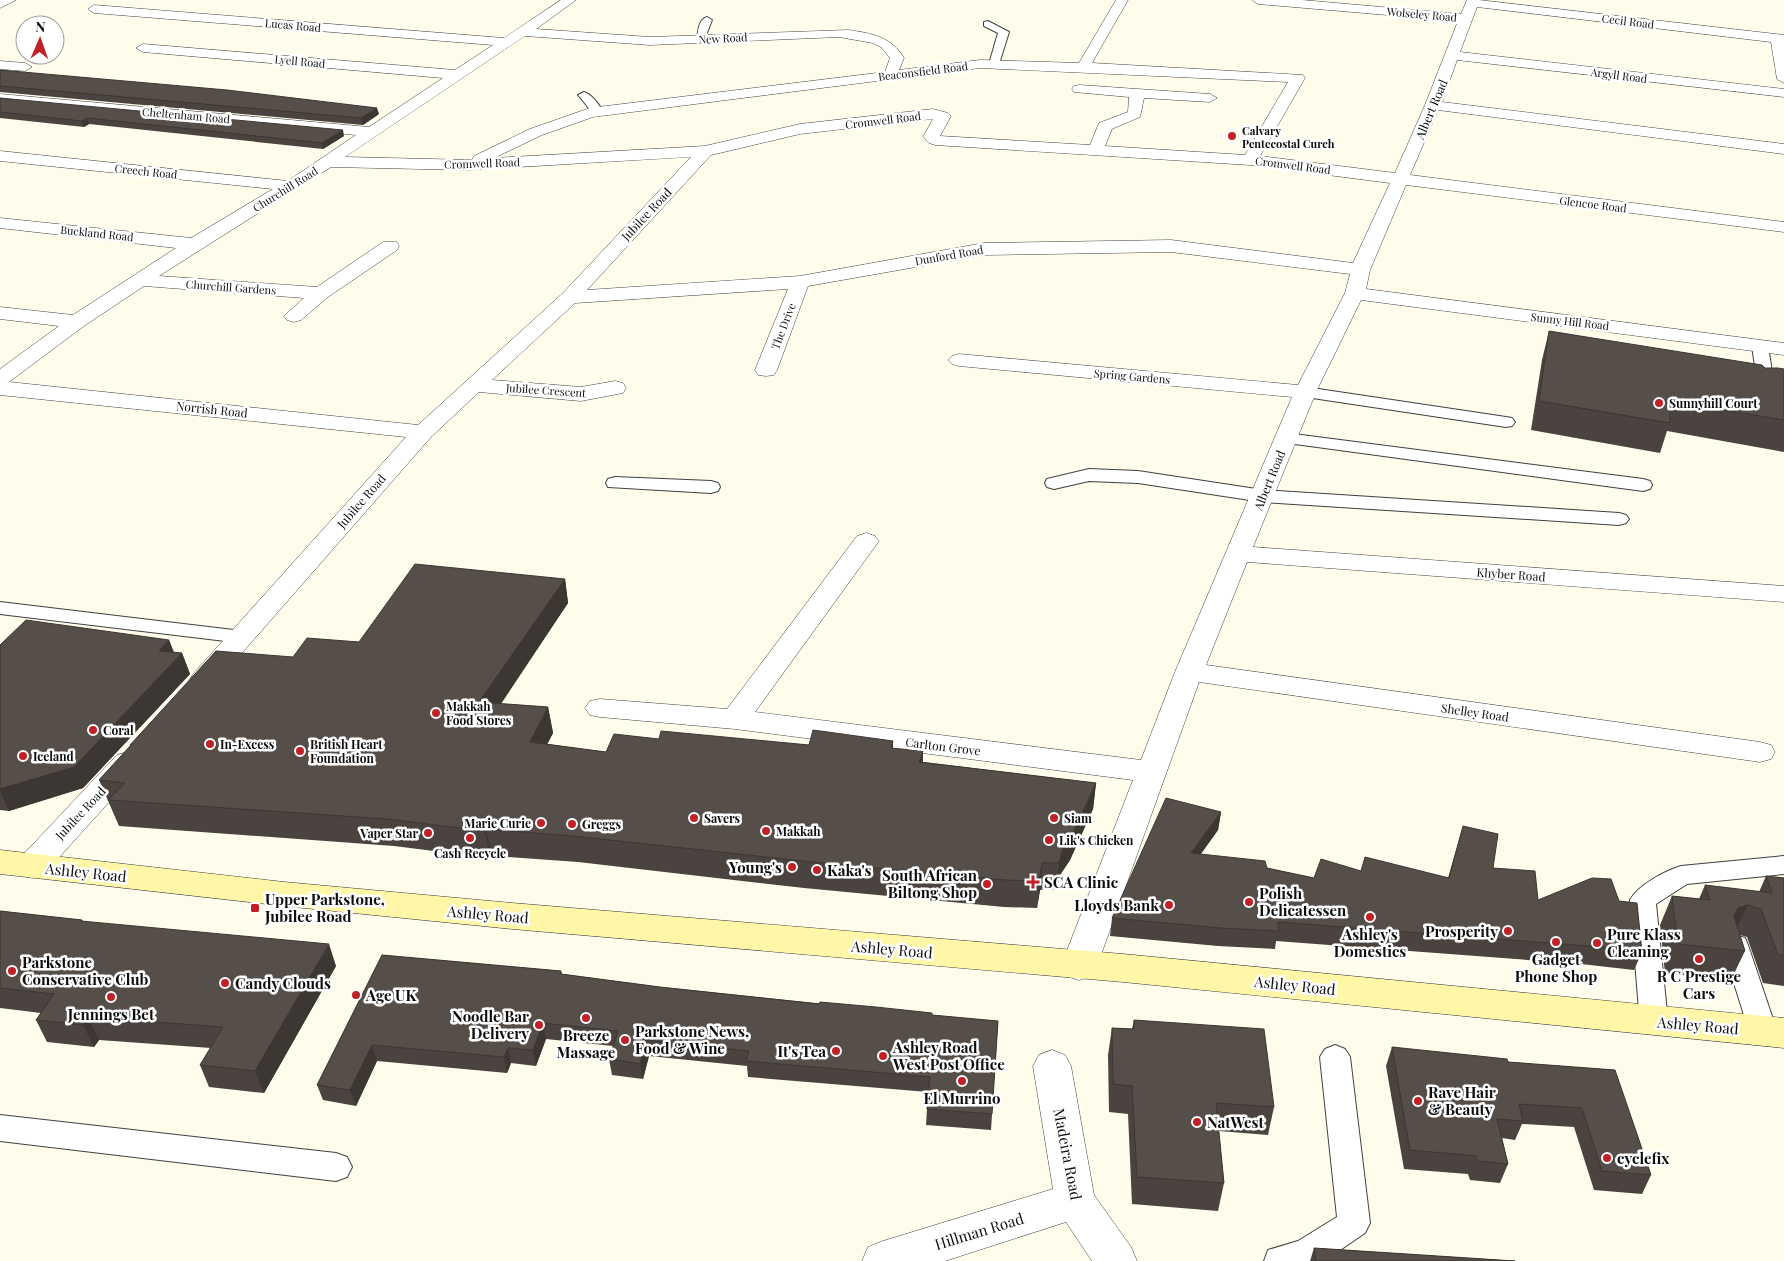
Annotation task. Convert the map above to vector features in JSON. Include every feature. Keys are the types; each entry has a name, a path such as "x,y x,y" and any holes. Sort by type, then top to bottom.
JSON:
{"main road":[{"name":"Ashley Road","path":"0,862 284,894 502,915 1142,970 1654,1022 1773,1032"}],"street":[{"path":"0,4 10,0"},
{"path":"544,0 569,1"},
{"path":"1083,67 1122,0"},
{"name":"Wolseley Road","path":"1258,0 1470,7"},
{"name":"Churchill Road","path":"0,379 77,322 194,244 292,186 569,1"},
{"name":"Lucas Road","path":"108,3 94,9 507,42"},
{"name":"Cecil Road","path":"1470,7 1512,8 1781,39"},
{"name":"Albert Road","path":"1079,966 1189,672 1237,554 1305,392 1355,293 1360,270 1434,104 1470,7"},
{"name":"New Road","path":"522,32 650,41 703,40 780,29 830,33 875,40 890,48 897,55 892,75"},
{"path":"1781,39 1784,79"},
{"name":"Lyell Road","path":"143,48 457,75"},
{"name":"Argyll Road","path":"1453,55 1784,93"},
{"name":"Beaconsfield Road","path":"467,165 536,132 574,117 598,112 980,64 1083,67 1298,78 1250,160"},
{"path":"0,65 25,67"},
{"path":"1079,89 1210,98"},
{"path":"1096,149 1105,126 1135,114 1137,92"},
{"name":"Cheltenham Road","path":"0,98 372,132"},
{"path":"1434,104 1784,149"},
{"name":"Cromwell Road","path":"328,162 467,165 705,151 800,129 933,114 943,116 931,137 936,140 1250,160 1402,179"},
{"name":"Jubilee Road","path":"189,696 423,432 570,297 705,151"},
{"name":"Creech Road","path":"0,156 292,186"},
{"name":"Glencoe Road","path":"1402,179 1784,227"},
{"name":"Buckland Road","path":"0,223 194,244"},
{"path":"294,316 321,293 390,246"},
{"name":"Dunford Road","path":"570,297 800,282 994,248 1171,246 1360,270"},
{"name":"Churchill Gardens","path":"141,280 321,293"},
{"name":"The Drive","path":"766,370 800,282"},
{"name":"Sunny Hill Road","path":"1355,293 1784,349"},
{"path":"0,313 77,322"},
{"name":"Spring Gardens","path":"959,360 1305,392"},
{"name":"Jubilee Crescent","path":"476,385 581,394 615,388"},
{"name":"Norrish Road","path":"0,388 423,432"},
{"path":"735,719 866,541"},
{"name":"Khyber Road","path":"1237,554 1784,594"},
{"name":"Shelley Road","path":"1189,672 1760,752"},
{"name":"Carlton Grove","path":"600,708 735,719 1151,772"},
{"name":"Jubilee Road","path":"32,866 143,746"},
{"name":"Madeira Road","path":"1052,1066 1075,1201 1116,1261"},
{"name":"Hillman Road","path":"883,1261 1075,1201"}],"lane":[{"path":"703,40 702,33 707,20"},
{"path":"988,24 1004,32 994,64"},
{"path":"584,95 598,112"},
{"path":"1760,346 1764,373 1760,391"},
{"path":"1305,392 1506,422"},
{"path":"1286,438 1643,486"},
{"path":"1054,483 1089,475 1138,477 1262,496 1619,519"},
{"path":"615,483 711,487"},
{"path":"0,608 242,637"},
{"path":"1654,1022 1643,900 1681,874 1784,865"},
{"path":"1735,945 1773,1032"},
{"path":"1280,1261 1297,1258 1330,1240 1354,1223 1335,1057"},
{"path":"0,1128 336,1167"}],"building":[{"path":"0,70 227,90 377,108 361,118 0,86"},
{"path":"0,98 343,130 322,143 87,118 82,121 0,112"},
{"path":"1549,331 1762,365 1765,368 1784,369 1784,420 1670,401 1670,423 1539,401"},
{"path":"415,564 565,579 479,702 548,707 530,742 606,752 614,734 659,739 661,731 809,745 813,730 893,741 891,748 923,751 919,762 1096,783 1073,833 1063,848 1059,863 1042,863 1039,881 1005,880 803,861 573,836 486,829 485,831 387,819 108,800 125,783 99,780 216,651 293,657 307,638 359,642"},
{"path":"26,620 169,640 159,651 182,653 74,767 0,789 0,645"},
{"path":"1166,798 1221,812 1191,853 1265,861 1267,868 1314,878 1321,859 1361,871 1365,857 1449,878 1463,826 1498,834 1493,868 1535,871 1538,900 1592,878 1611,879 1619,901 1637,903 1642,952 1588,946 1278,922 1279,931 1221,928 1112,918"},
{"path":"1766,876 1784,878 1784,955 1778,955 1761,909 1748,905 1738,908 1734,916 1745,951 1678,944 1672,896 1710,900 1705,885 1772,893"},
{"path":"0,911 81,921 329,944 255,1071 200,1065 223,1027 88,1017 83,1025 36,1020 54,994 0,988"},
{"path":"382,955 561,971 561,974 660,987 819,1004 820,1002 876,1007 932,1013 932,1015 998,1021 992,1114 927,1109 930,1077 746,1061 749,1051 646,1040 640,1064 609,1059 618,1031 543,1023 533,1050 508,1048 504,1057 372,1045 350,1090 317,1085"},
{"name":"NatWest","path":"1134,1020 1264,1029 1274,1107 1216,1103 1224,1183 1137,1177 1132,1086 1113,1084 1112,1028 1134,1029"},
{"path":"1392,1047 1507,1059 1508,1062 1615,1070 1651,1175 1602,1171 1582,1108 1519,1104 1523,1121 1497,1119 1508,1164 1477,1161 1476,1156 1410,1150"},
{"path":"1314,1248 1515,1261 1316,1261"}],"place":[{"name":"Calvary Pentecostal Curch","path":"1232,136"},
{"name":"Sunnyhill Court","path":"1659,403"},
{"name":"Makkah Food Stores","path":"436,713"},
{"name":"Coral","path":"93,730"},
{"name":"In-Excess","path":"210,744"},
{"name":"British Heart Foundation","path":"300,751"},
{"name":"Iceland","path":"23,756"},
{"name":"Savers","path":"694,818"},
{"name":"Siam","path":"1054,818"},
{"name":"Marie Curie","path":"541,823"},
{"name":"Greggs","path":"572,824"},
{"name":"Makkah","path":"766,831"},
{"name":"Vaper Star","path":"428,833"},
{"name":"Cash Recycle","path":"470,838"},
{"name":"Lik's Chicken","path":"1049,840"},
{"name":"Young's","path":"792,867"},
{"name":"Kaka's","path":"817,870"},
{"name":"SCA Clinic","path":"1033,882"},
{"name":"South African Biltong Shop","path":"987,884"},
{"name":"Polish Delicatessen","path":"1249,902"},
{"name":"Lloyds Bank","path":"1169,905"},
{"name":"Upper Parkstone, Jubilee Road","path":"255,908"},
{"name":"Ashley's Domestics","path":"1370,917"},
{"name":"Prosperity","path":"1508,931"},
{"name":"Gadget Phone Shop","path":"1556,942"},
{"name":"Pure Klass Cleaning","path":"1597,943"},
{"name":"R C Prestige Cars","path":"1699,959"},
{"name":"Parkstone Conservative Club","path":"12,971"},
{"name":"Candy Clouds","path":"225,983"},
{"name":"Age UK","path":"356,995"},
{"name":"Jennings Bet","path":"111,997"},
{"name":"Breeze Massage","path":"586,1018"},
{"name":"Noodle Bar Delivery","path":"539,1025"},
{"name":"Parkstone News, Food & Wine","path":"625,1040"},
{"name":"It's Tea","path":"836,1051"},
{"name":"Ashley Road West Post Office","path":"883,1056"},
{"name":"El Murrino","path":"962,1081"},
{"name":"Rave Hair & Beauty","path":"1418,1101"},
{"name":"NatWest","path":"1197,1122"},
{"name":"cyclefix","path":"1607,1158"}]}
